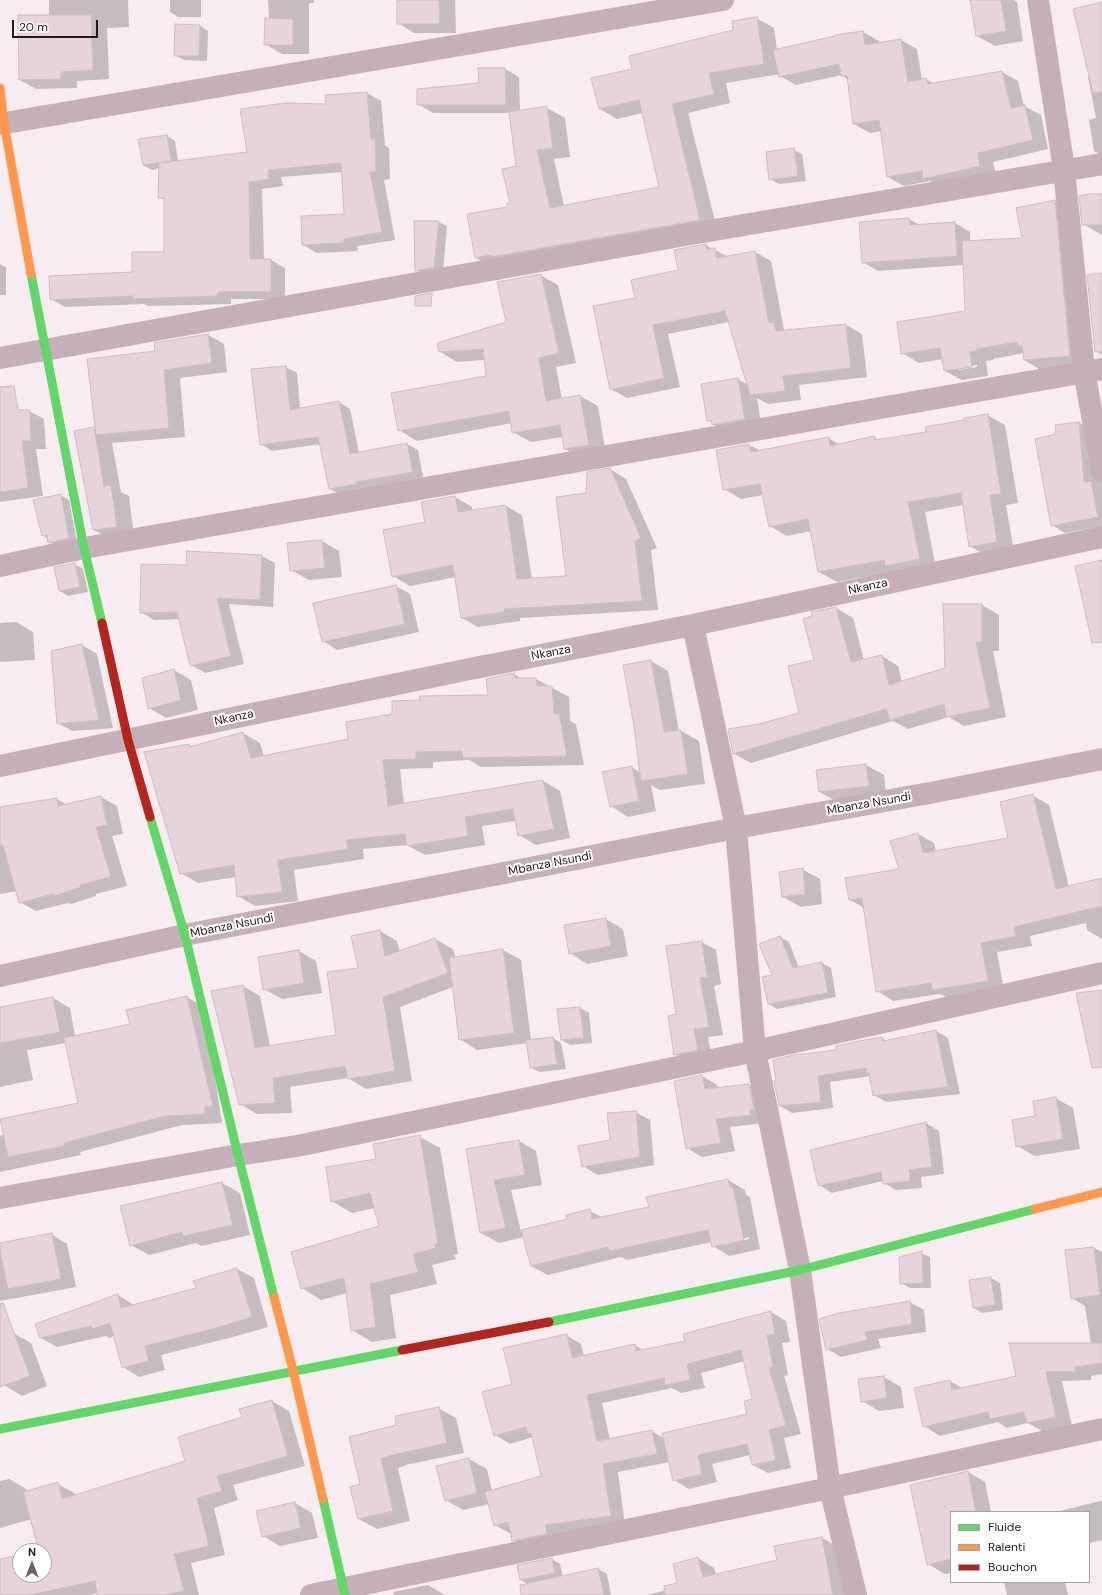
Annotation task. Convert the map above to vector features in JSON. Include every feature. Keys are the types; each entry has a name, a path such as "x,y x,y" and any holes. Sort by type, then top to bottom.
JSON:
{"street":[{"path":"2,124 723,0"},
{"path":"1038,0 1093,370 1102,471"},
{"path":"0,88 2,124 84,548 128,740 185,935 292,1370 344,1592"},
{"path":"0,358 698,233 1102,164"},
{"path":"0,566 84,548 1093,370"},
{"name":"Nkanza","path":"0,766 465,670 692,625 1102,537"},
{"path":"692,625 736,828 755,1052 800,1270 830,1488 856,1595"},
{"name":"Mbanza Nsundi","path":"0,976 185,935 736,828 935,792 1102,759"},
{"path":"0,1198 238,1155 297,1146 755,1052 1102,973"},
{"path":"0,1429 292,1370 576,1317 800,1270 1102,1192"},
{"path":"311,1595 344,1592 1102,1429"}],"building":[{"path":"397,0 439,0 440,24 397,24"},
{"path":"970,0 1001,0 1006,31 976,36"},
{"path":"1102,2 1102,92 1093,93 1073,9"},
{"path":"18,15 91,15 93,70 61,72 61,79 19,80"},
{"path":"757,17 764,64 709,73 714,94 672,104 700,220 491,257 491,255 475,258 467,214 507,207 507,203 510,203 502,169 516,166 509,112 547,106 553,148 537,150 550,208 659,187 639,100 599,109 591,78 632,69 629,56 733,30 732,21"},
{"path":"265,18 293,19 293,45 264,45"},
{"path":"175,24 200,25 199,56 174,56"},
{"path":"863,31 865,45 901,39 908,82 926,78 928,84 1002,71 1011,108 1025,105 1033,140 978,153 980,166 923,179 922,171 887,177 879,120 853,124 847,76 841,76 839,64 779,77 773,50 835,35"},
{"path":"478,68 505,68 506,105 417,105 417,89 479,83"},
{"path":"367,92 371,139 375,138 376,172 370,172 382,232 344,239 344,243 302,245 301,216 344,214 341,163 268,170 269,179 249,182 250,259 271,259 271,292 218,292 217,296 133,299 133,296 50,300 49,276 132,272 132,252 164,252 164,198 158,198 159,163 247,152 240,109 286,103 326,104 325,95"},
{"path":"167,135 171,161 143,165 138,139"},
{"path":"794,148 798,176 769,180 766,152"},
{"path":"1087,194 1102,194 1102,225 1082,225 1079,196"},
{"path":"1055,200 1070,356 1024,360 1022,346 1018,346 1017,342 977,349 977,351 970,352 972,367 944,371 940,348 901,354 897,322 965,311 962,241 1022,238 1016,208"},
{"path":"909,218 910,225 955,222 957,256 862,263 859,222"},
{"path":"414,221 439,221 434,267 415,271"},
{"path":"706,244 707,249 715,248 717,258 755,251 769,323 773,322 776,331 846,324 851,368 783,376 785,391 750,395 725,311 653,325 664,378 610,390 593,306 635,298 631,280 678,270 674,250"},
{"path":"1102,273 1102,351 1095,352 1087,275"},
{"path":"541,274 559,353 539,358 546,401 580,395 589,445 564,449 560,425 512,433 509,411 398,431 391,393 486,376 483,349 439,352 437,343 506,322 497,282"},
{"path":"432,293 431,306 415,306 415,296"},
{"path":"208,334 212,363 164,370 169,428 96,435 87,359 155,351 154,343"},
{"path":"286,366 290,410 339,401 350,454 407,443 413,472 356,482 356,484 329,489 318,437 260,445 251,369"},
{"path":"738,378 745,419 712,425 711,420 707,421 701,384"},
{"path":"14,386 18,410 30,410 31,441 22,441 28,488 0,492 0,387"},
{"path":"988,414 1001,494 990,495 997,542 969,547 961,493 908,502 920,559 885,566 884,560 818,572 808,519 769,527 760,484 723,490 716,450 749,444 751,452 829,437 830,446 874,436 875,440 926,432 925,427"},
{"path":"1079,422 1084,482 1091,481 1098,517 1051,526 1035,439 1056,434 1055,425"},
{"path":"94,427 104,486 111,485 117,527 93,530 74,431"},
{"path":"610,468 641,538 635,541 642,601 504,609 504,612 461,618 453,565 392,577 383,530 425,522 421,502 455,496 458,512 506,505 517,579 566,576 556,497 586,493 587,472"},
{"path":"61,494 69,538 48,543 47,535 42,536 33,500"},
{"path":"322,540 325,568 290,571 287,543"},
{"path":"186,551 262,555 260,600 217,598 231,656 190,666 177,612 140,613 141,564 187,565"},
{"path":"1102,560 1102,642 1092,643 1075,566"},
{"path":"75,563 80,587 59,591 54,567"},
{"path":"396,585 405,624 322,642 313,603"},
{"path":"943,604 982,604 982,642 976,642 990,708 946,717 944,704 890,720 886,709 733,754 728,729 759,724 799,713 788,666 814,660 803,619 812,616 811,612 836,607 851,662 882,655 889,685 945,668"},
{"path":"82,644 99,720 57,724 51,651"},
{"path":"651,660 664,732 681,730 688,774 641,781 634,726 623,665"},
{"path":"174,669 181,700 148,709 142,678"},
{"path":"514,673 515,678 536,678 537,686 552,686 554,714 559,713 567,756 463,758 462,751 416,752 416,759 383,760 388,806 543,780 554,829 518,836 513,809 465,817 468,836 407,846 405,834 346,840 348,849 278,860 282,892 237,897 234,865 180,874 144,752 189,744 189,747 243,732 251,758 348,739 346,722 392,714 392,701 420,700 419,696 488,695 486,679"},
{"path":"866,764 869,786 819,792 816,770"},
{"path":"632,766 639,801 610,807 602,772"},
{"path":"1033,794 1056,889 1102,878 1102,906 1014,927 1016,936 981,943 988,981 932,990 931,983 876,992 862,898 849,900 845,878 899,869 890,841 918,833 923,853 1008,838 1000,802"},
{"path":"101,796 107,825 96,827 111,877 80,885 81,887 54,896 53,894 19,903 3,845 0,845 0,807 57,798 58,806"},
{"path":"803,868 805,894 782,897 779,872"},
{"path":"606,918 611,946 569,954 564,925"},
{"path":"380,930 385,956 435,938 448,973 383,997 395,1071 348,1079 345,1066 273,1078 275,1103 239,1105 211,991 243,985 255,1048 336,1035 327,972 358,968 351,936"},
{"path":"780,936 793,968 822,962 828,993 768,1004 762,977 772,975 759,944"},
{"path":"702,941 707,977 700,978 709,1027 694,1029 698,1050 674,1055 668,1016 676,1014 666,946"},
{"path":"503,949 514,1033 459,1040 449,958"},
{"path":"299,950 304,983 263,990 258,957"},
{"path":"1102,990 1102,1067 1092,1068 1076,993"},
{"path":"187,996 213,1106 205,1107 205,1114 165,1116 64,1143 64,1146 8,1157 0,1119 78,1103 64,1038 130,1024 126,1010"},
{"path":"53,997 60,1032 0,1043 0,1007"},
{"path":"580,1007 584,1038 561,1040 557,1009"},
{"path":"936,1030 948,1087 873,1096 869,1073 867,1073 866,1068 818,1076 821,1102 779,1106 774,1081 776,1081 773,1060 794,1055 836,1050 836,1046 859,1041 882,1037 883,1041"},
{"path":"553,1037 557,1064 530,1068 526,1040"},
{"path":"702,1075 705,1089 749,1084 754,1109 750,1110 751,1115 716,1119 721,1143 686,1149 674,1081"},
{"path":"1056,1097 1063,1139 1016,1147 1012,1120 1035,1116 1033,1101"},
{"path":"636,1111 640,1157 582,1167 578,1146 610,1140 607,1113"},
{"path":"926,1122 932,1167 909,1170 910,1181 883,1184 881,1172 818,1186 810,1150"},
{"path":"420,1135 438,1243 435,1244 436,1248 413,1254 418,1272 370,1284 376,1327 351,1331 344,1278 301,1289 291,1252 379,1226 370,1193 331,1202 326,1167 376,1159 373,1144"},
{"path":"519,1140 525,1175 494,1180 506,1228 480,1233 466,1149"},
{"path":"728,1179 730,1187 733,1187 744,1240 712,1247 708,1230 609,1251 608,1247 531,1266 521,1230 567,1219 566,1215 590,1209 592,1219 649,1207 646,1197"},
{"path":"222,1182 233,1225 183,1236 182,1232 130,1246 120,1206"},
{"path":"52,1233 61,1279 8,1289 0,1252 0,1243"},
{"path":"1094,1247 1100,1295 1071,1299 1065,1250"},
{"path":"922,1251 923,1283 900,1284 899,1257"},
{"path":"237,1268 252,1317 145,1346 149,1361 122,1368 110,1323 92,1329 91,1326 40,1338 35,1324 118,1294 121,1308 196,1288 193,1281"},
{"path":"991,1277 995,1305 973,1308 969,1280"},
{"path":"910,1301 912,1324 865,1332 867,1340 826,1350 819,1319 839,1313"},
{"path":"3,1303 30,1376 0,1387 0,1304"},
{"path":"771,1311 775,1334 767,1335 773,1367 769,1368 786,1425 769,1430 776,1460 752,1465 747,1444 698,1455 702,1474 673,1481 662,1433 747,1414 744,1401 752,1399 741,1350 687,1364 690,1380 665,1385 664,1378 587,1395 597,1441 652,1430 657,1454 603,1464 611,1516 545,1525 547,1534 512,1541 508,1522 494,1526 485,1492 541,1476 531,1433 528,1434 526,1427 494,1436 482,1392 512,1384 503,1348 567,1334 572,1358 635,1344 636,1351 685,1341 683,1334"},
{"path":"1009,1343 1102,1343 1102,1363 1075,1367 1075,1372 1046,1372 1056,1417 1027,1423 1024,1412 990,1419 988,1412 923,1427 914,1388 950,1380 952,1390 1016,1376"},
{"path":"884,1376 887,1398 861,1402 858,1379"},
{"path":"272,1400 288,1456 217,1476 222,1491 197,1498 209,1546 174,1554 184,1591 165,1595 97,1595 95,1581 30,1595 0,1595 0,1559 12,1557 12,1583 52,1583 52,1543 37,1543 23,1492 58,1482 62,1499 185,1461 178,1437 242,1417 239,1409"},
{"path":"439,1407 447,1443 381,1458 393,1511 358,1519 350,1487 360,1484 349,1437 396,1425 395,1416"},
{"path":"469,1458 477,1493 445,1501 436,1466"},
{"path":"968,1471 976,1511 950,1511 950,1559 927,1565 910,1485"},
{"path":"295,1502 301,1528 262,1537 256,1511"},
{"path":"822,1537 833,1595 665,1595 664,1586 677,1583 673,1564 698,1557 703,1577 777,1560 774,1546"},
{"path":"552,1558 555,1573 520,1580 517,1565"},
{"path":"598,1568 604,1595 521,1595 520,1585"}],"traffic: fast":[{"path":"31,274 84,548 102,623"},
{"path":"150,817 185,935 274,1297"},
{"path":"549,1322 800,1270 1035,1209"},
{"path":"0,1429 402,1350"},
{"path":"323,1499 345,1595"}],"traffic: slow":[{"path":"0,88 4,123 31,274"},
{"path":"1035,1209 1102,1192"},
{"path":"274,1297 293,1370 323,1499"}],"traffic: jam":[{"path":"102,623 128,740 150,817"},
{"path":"402,1350 549,1322"}]}
